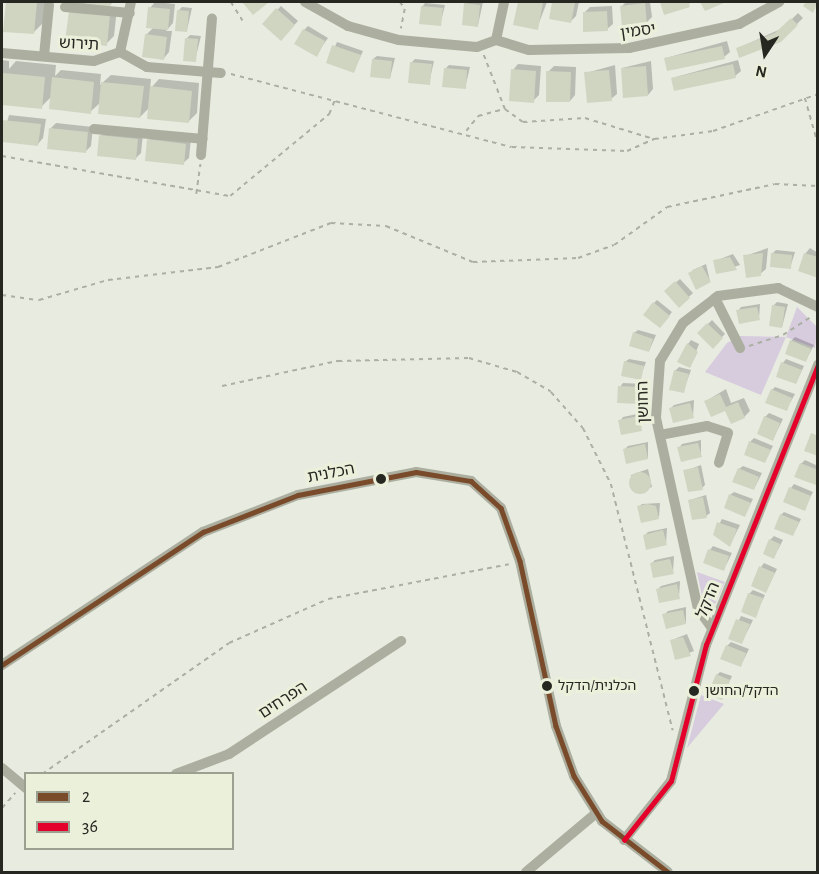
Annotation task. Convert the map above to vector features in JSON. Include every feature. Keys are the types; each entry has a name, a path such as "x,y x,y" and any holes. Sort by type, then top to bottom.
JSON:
{"street":[{"path":"120,52 131,2"},
{"path":"304,2 348,26 399,40 481,46 496,40 504,2"},
{"name":"יסמין","path":"496,40 529,50 629,48 739,24 779,2"},
{"path":"44,56 49,5"},
{"path":"65,7 130,14"},
{"path":"201,155 216,73 212,18"},
{"name":"תירוש","path":"2,53 103,61 120,52 142,66 216,73"},
{"path":"94,129 203,139"},
{"name":"החושן","path":"712,628 698,609 660,435 655,393 666,347 688,317 715,298 752,288 778,288 818,307"},
{"path":"715,298 740,348"},
{"name":"הדקל","path":"624,840 664,794 680,752 712,628 818,365"},
{"path":"660,435 707,426 729,433 719,463"},
{"name":"הכלנית","path":"2,665 204,532 298,495 416,472 471,481 501,508 520,561 561,742 595,813 624,840 668,873"},
{"name":"הפרחים","path":"181,772 229,754 401,641"},
{"path":"2,768 24,787"},
{"path":"526,873 595,813"}],"path":[{"path":"231,2 243,21"},
{"path":"399,40 405,9 400,2"},
{"path":"481,46 505,109 523,122 585,118 654,139"},
{"path":"234,74 466,132 512,147 552,150 627,151 654,139 713,130 818,94"},
{"path":"805,98 818,144"},
{"path":"2,156 196,195 230,196 329,114 335,99"},
{"path":"466,132 478,116 505,109"},
{"path":"196,195 201,155"},
{"path":"2,295 39,300 108,280 218,267 331,223 386,226 473,262 578,258 614,245 668,207 775,184 818,186"},
{"path":"740,348 783,335 818,312"},
{"path":"222,386 338,361 469,358 517,372 551,392 583,428 611,484 680,752"},
{"path":"45,772 229,644 318,604 520,561"},
{"path":"2,808 24,787"}],"shaded area":[{"path":"797,307 817,327 815,348 786,337"},
{"path":"740,336 786,337 761,395 705,372 727,343"},
{"path":"697,572 725,582 713,609 704,606"},
{"path":"701,695 724,704 687,748"}],"building":[{"path":"6,2 37,2 34,34 3,32"},
{"path":"75,2 111,2 110,7"},
{"path":"242,2 269,2 253,15"},
{"path":"518,2 543,2 538,30 513,25"},
{"path":"552,2 575,2 571,23 549,19"},
{"path":"660,2 688,2 690,7 664,15"},
{"path":"700,2 726,2 705,11"},
{"path":"806,2 818,2 813,13 803,6"},
{"path":"464,3 480,5 478,27 462,25"},
{"path":"645,3 647,24 622,27 620,6"},
{"path":"421,6 443,8 441,26 419,24"},
{"path":"148,7 170,9 168,30 146,28"},
{"path":"276,8 295,25 281,41 262,24"},
{"path":"177,10 189,11 187,32 175,31"},
{"path":"69,11 110,15 107,46 65,41"},
{"path":"607,11 608,31 583,32 583,12"},
{"path":"791,18 798,25 781,42 739,58 736,48 775,33"},
{"path":"303,29 325,41 317,57 294,44"},
{"path":"145,34 167,37 164,60 142,57"},
{"path":"185,38 198,39 196,62 183,61"},
{"path":"332,45 361,55 354,73 326,63"},
{"path":"722,46 725,59 667,71 664,58"},
{"path":"372,59 392,61 390,79 370,77"},
{"path":"410,62 432,64 430,85 408,83"},
{"path":"733,64 736,78 674,91 671,78"},
{"path":"646,66 648,96 623,98 621,68"},
{"path":"444,68 467,70 466,89 442,87"},
{"path":"511,69 536,71 534,103 509,101"},
{"path":"609,70 612,101 587,103 584,72"},
{"path":"546,71 571,72 570,102 546,102"},
{"path":"3,73 45,77 42,109 2,105"},
{"path":"52,77 94,82 91,114 49,109"},
{"path":"101,82 144,86 140,118 98,114"},
{"path":"150,86 192,91 189,123 147,119"},
{"path":"2,120 41,124 38,146 2,142"},
{"path":"49,128 88,132 86,153 47,149"},
{"path":"99,135 138,139 136,160 97,156"},
{"path":"147,139 186,144 184,165 145,161"},
{"path":"763,253 761,276 746,278 743,255"},
{"path":"771,253 792,255 791,269 770,267"},
{"path":"804,253 818,257 818,278 798,271"},
{"path":"730,257 737,270 716,274 713,260"},
{"path":"702,266 711,282 696,290 688,273"},
{"path":"675,281 690,298 679,308 664,291"},
{"path":"653,302 670,316 660,328 643,315"},
{"path":"772,305 785,307 782,328 769,326"},
{"path":"757,307 760,320 739,324 736,310"},
{"path":"707,323 723,338 713,349 697,333"},
{"path":"633,332 653,339 649,352 629,346"},
{"path":"790,340 811,349 806,362 785,354"},
{"path":"687,343 698,352 690,368 677,362"},
{"path":"624,361 644,366 641,380 621,376"},
{"path":"781,362 802,370 796,384 776,377"},
{"path":"674,370 689,374 684,393 669,390"},
{"path":"618,386 640,387 639,404 617,403"},
{"path":"771,389 792,398 787,411 765,403"},
{"path":"720,394 726,407 738,402 745,418 731,424 725,411 711,417 704,401"},
{"path":"690,403 694,418 673,423 669,408"},
{"path":"639,416 642,431 621,435 618,420"},
{"path":"764,416 780,423 773,441 757,434"},
{"path":"811,433 818,436 818,456 804,451"},
{"path":"749,441 771,450 765,463 744,455"},
{"path":"698,443 702,457 681,462 677,447"},
{"path":"645,444 648,459 626,464 623,449"},
{"path":"800,463 818,470 816,485 794,477"},
{"path":"698,467 703,490 688,492 683,470"},
{"path":"738,468 759,477 754,490 732,482"},
{"path":"640,472 648,475 651,483 648,491 640,494 632,491 629,483 632,475"},
{"path":"789,487 811,496 805,511 783,502"},
{"path":"729,494 751,503 745,517 724,508"},
{"path":"703,497 707,518 692,520 688,500"},
{"path":"647,504 656,506 659,519 641,523 637,506"},
{"path":"780,514 799,522 793,536 774,529"},
{"path":"717,522 737,529 730,547 713,535"},
{"path":"663,530 667,545 646,550 643,535"},
{"path":"769,539 780,544 774,559 763,554"},
{"path":"708,549 729,556 724,571 703,563"},
{"path":"670,559 674,574 653,578 650,563"},
{"path":"759,566 775,573 766,593 751,586"},
{"path":"677,584 680,599 659,603 656,589"},
{"path":"748,593 763,598 756,618 741,612"},
{"path":"683,610 686,624 666,629 662,614"},
{"path":"736,619 750,624 742,644 728,639"},
{"path":"683,637 691,656 675,660 670,640"},
{"path":"726,645 746,653 741,667 720,659"},
{"path":"716,674 730,680 722,700 708,694"}],"transit line":[{"name":"36","path":"624,840 671,781 706,645 818,365"},
{"name":"2","path":"2,665 203,532 298,495 416,472 471,481 501,508 520,561 556,726 574,776 602,821 668,872"}],"place":[{"name":"הכלנית/הדקל","path":"547,686"},
{"name":"הדקל/החושן","path":"694,691"}]}
